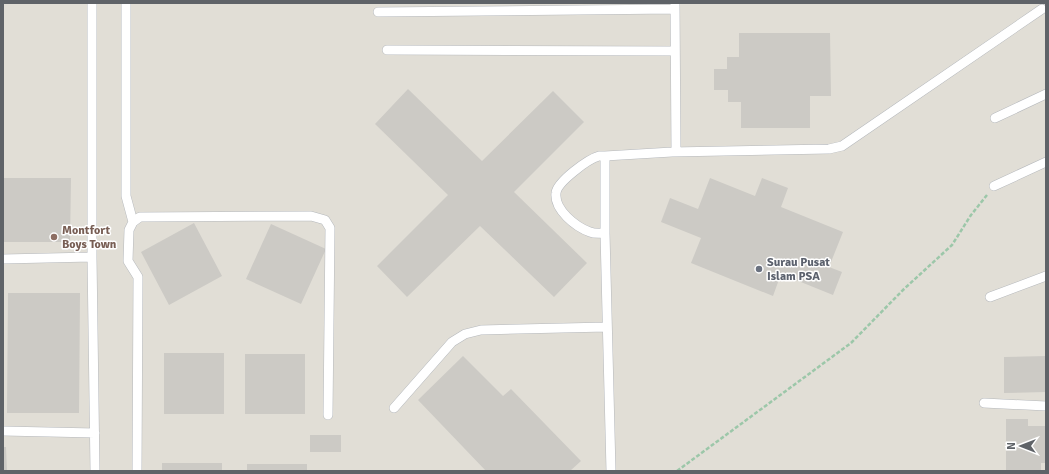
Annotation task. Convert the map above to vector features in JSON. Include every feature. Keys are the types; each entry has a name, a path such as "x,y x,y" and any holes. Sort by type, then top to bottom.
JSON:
{"lane":[{"path":"92,3 92,257 95,471"},
{"path":"126,3 126,196 133,222"},
{"path":"378,12 675,6 676,152"},
{"path":"606,233 591,232 574,224 563,213 557,202 556,192 560,185 582,165 599,156 676,152 829,149 842,146 1041,9"},
{"path":"387,50 675,51"},
{"path":"995,118 1046,94"},
{"path":"606,156 607,327 611,471"},
{"path":"994,186 1046,162"},
{"path":"137,471 138,277 128,261 129,230 133,222 140,217 311,216 325,220 330,228 328,415"},
{"path":"3,259 92,257"},
{"path":"990,297 1046,276"},
{"path":"394,408 452,342 465,334 481,330 607,327"},
{"path":"984,403 1046,406"},
{"path":"3,432 95,433"}],"path":[{"path":"677,471 851,343 904,289 952,245 971,215 994,186"}],"shaded area":[{"path":"3,3 1046,3 1046,471 3,471"}],"building":[{"path":"739,33 830,33 831,96 810,96 810,128 741,128 741,102 728,102 728,90 714,90 714,69 727,69 727,57 739,57"},
{"path":"408,89 482,161 553,91 584,122 514,192 587,263 554,297 480,226 407,297 377,266 448,195 375,124"},
{"path":"3,178 71,178 70,242 3,242"},
{"path":"710,178 755,196 762,178 788,188 781,207 843,232 829,267 842,272 833,295 781,274 773,296 691,263 701,238 661,222 670,198 698,209"},
{"path":"194,223 222,276 169,305 141,252"},
{"path":"271,224 326,249 301,304 246,279"},
{"path":"8,293 80,293 79,413 7,413"},
{"path":"164,353 224,353 224,414 164,414"},
{"path":"245,354 305,354 305,414 245,414"},
{"path":"463,356 503,396 511,389 581,461 570,471 486,471 418,400"},
{"path":"1046,356 1046,392 1004,393 1004,357"},
{"path":"1006,419 1028,419 1028,426 1046,426 1046,463 1041,463 1041,471 1006,471"},
{"path":"310,435 341,435 341,452 310,452"},
{"path":"3,447 6,447 7,471 3,471"},
{"path":"162,463 222,463 222,471 162,471"},
{"path":"247,464 307,464 307,471 247,471"}],"place":[{"name":"Montfort Boys Town","path":"54,237"},
{"name":"Surau Pusat Islam PSA","path":"759,269"}]}
